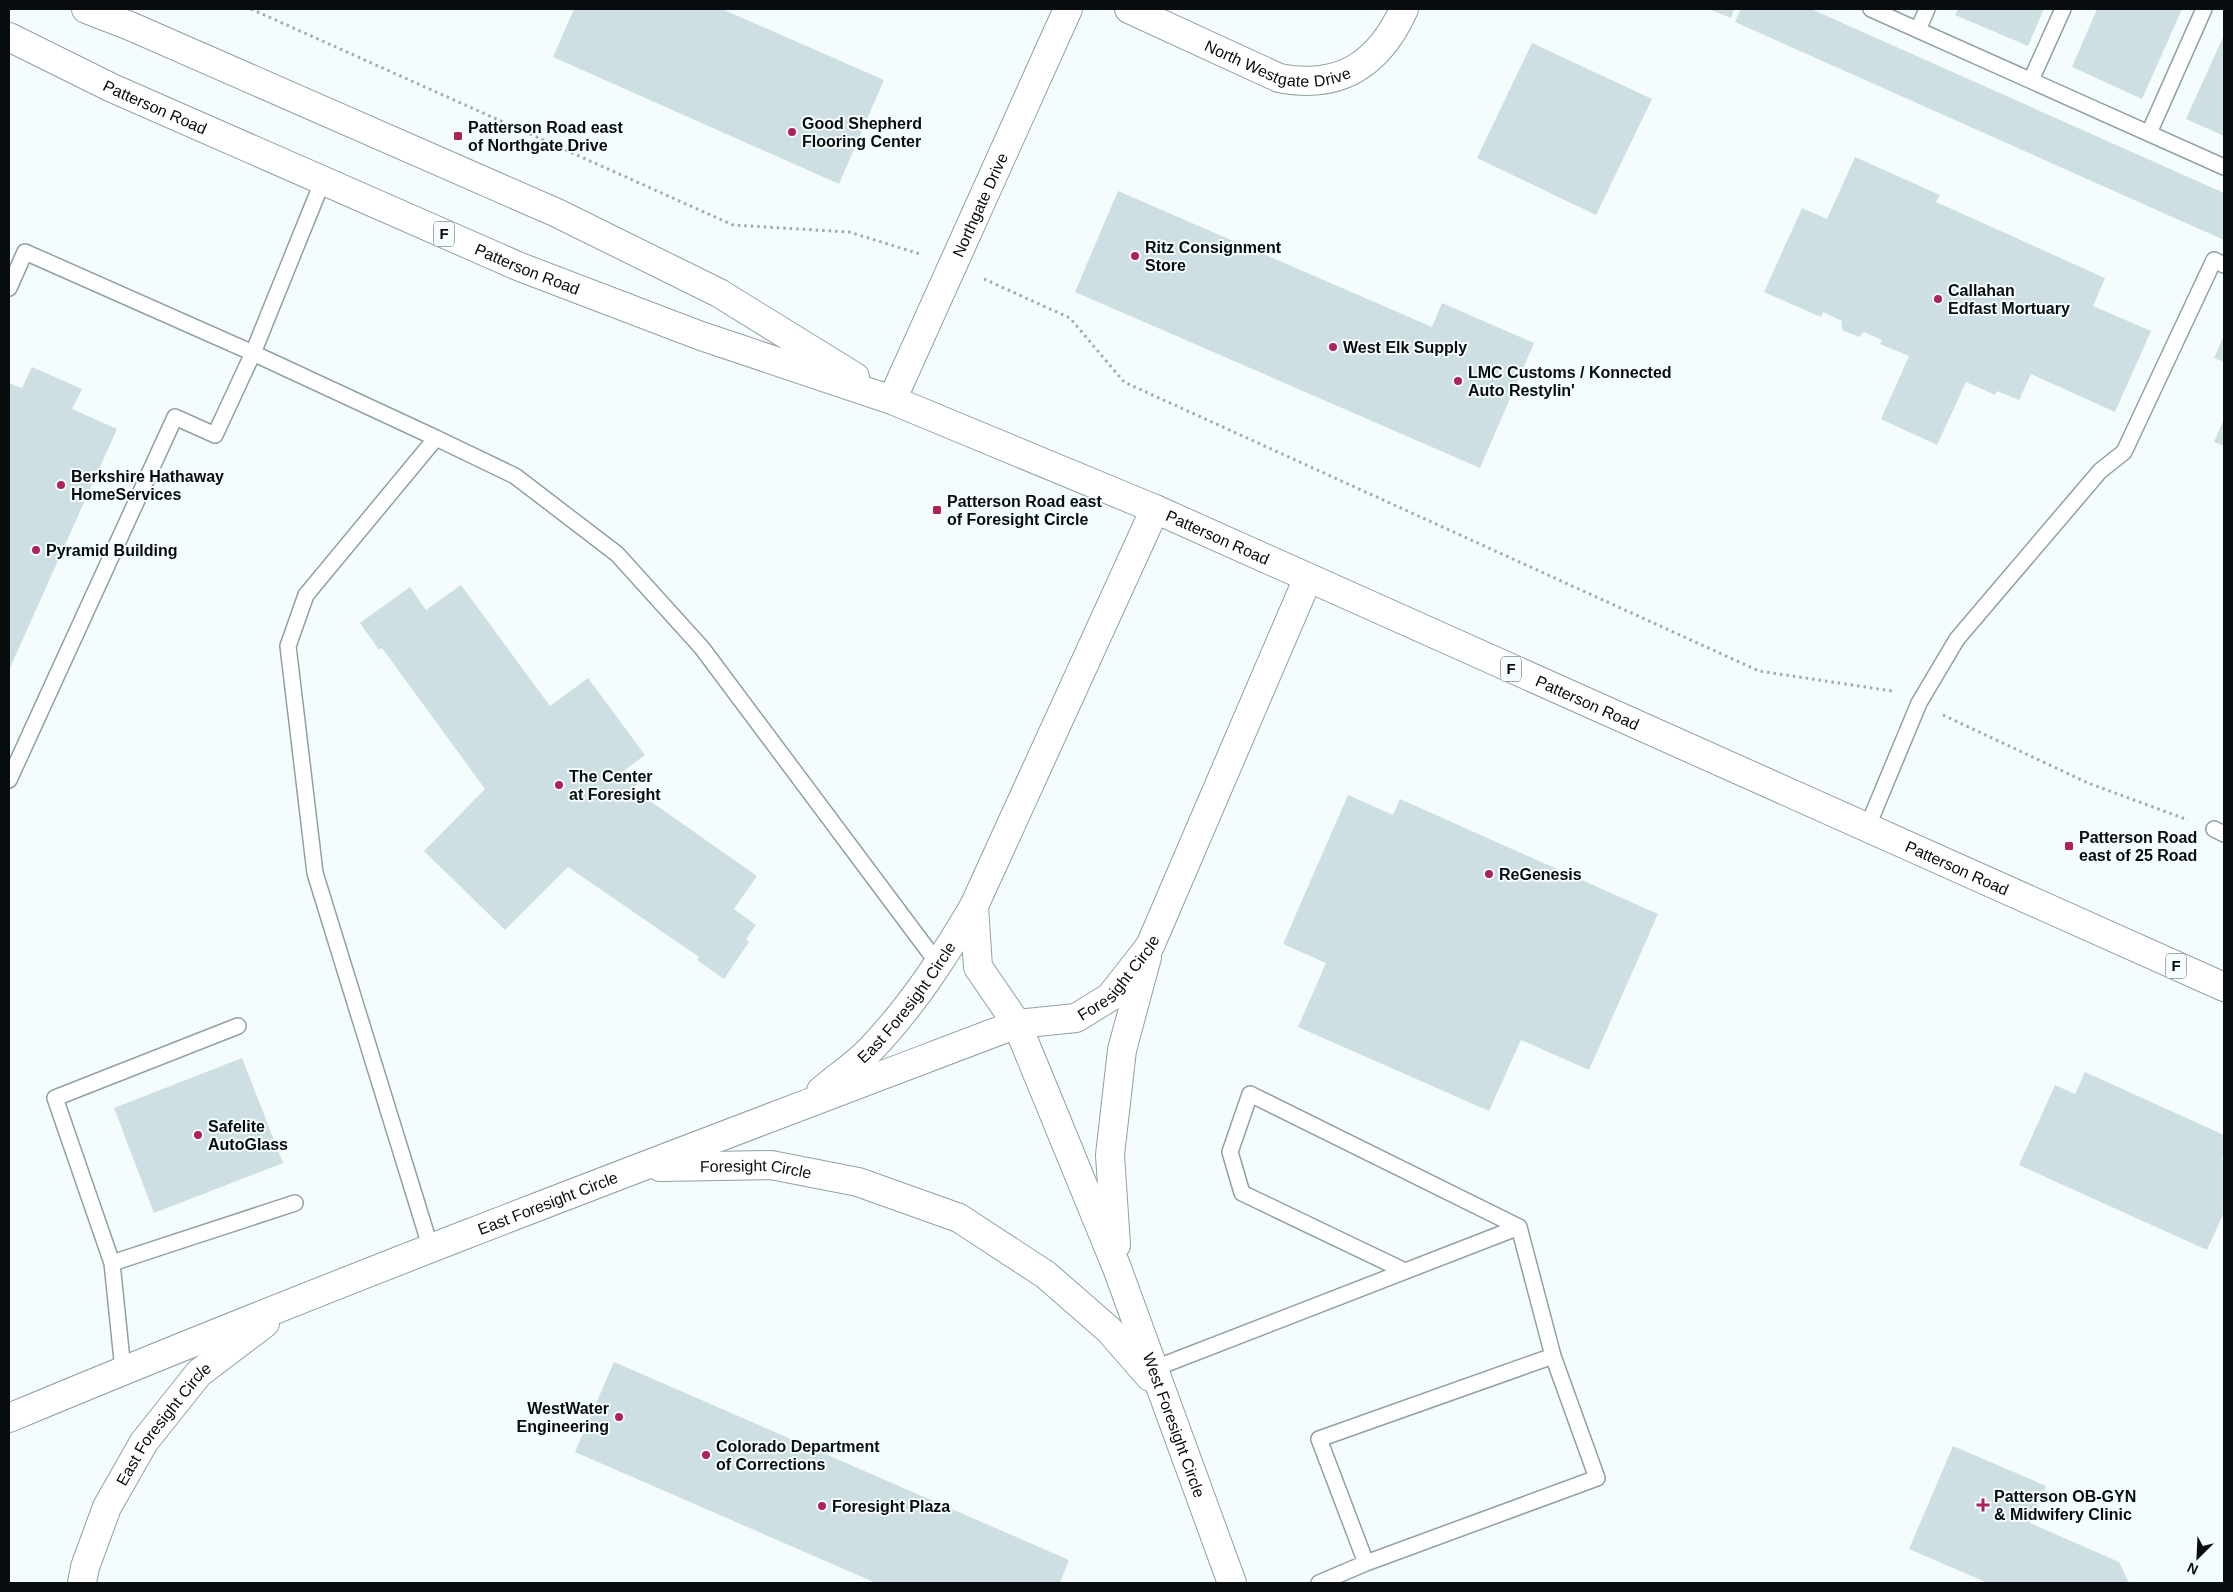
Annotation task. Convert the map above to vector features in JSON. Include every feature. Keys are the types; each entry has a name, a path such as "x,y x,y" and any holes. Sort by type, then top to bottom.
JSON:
{"street":[{"name":"Patterson Road","path":"86,9 148,34 566,217 720,293 892,400"},
{"name":"Northgate Drive","path":"892,400 1068,9"},
{"name":"North Westgate Drive","path":"1129,9 1280,78 1300,82 1320,81 1340,76 1362,65 1380,50 1394,30 1404,9"},
{"name":"Patterson Road","path":"9,37 112,88 520,267 701,336 892,400 1155,509 2224,987"},
{"path":"1017,1024 978,966 974,906 1155,509"},
{"name":"Foresight Circle","path":"1017,1024 1076,1018 1110,997 1150,946 1308,578"},
{"name":"East Foresight Circle","path":"802,1106 870,1050 916,997 974,906"},
{"name":"West Foresight Circle","path":"1117,1268 1110,1155 1122,1050 1150,946"},
{"name":"East Foresight Circle","path":"9,1418 122,1370 294,1302 1017,1024"},
{"name":"West Foresight Circle","path":"1017,1024 1117,1268 1232,1583"},
{"name":"Foresight Circle","path":"639,1168 771,1164 858,1182 959,1218 1053,1281 1109,1330 1157,1379"},
{"name":"East Foresight Circle","path":"82,1583 85,1567 107,1507 144,1442 199,1373 294,1302"}],"lane":[{"path":"1871,9 2224,166"},
{"path":"1918,30 1927,9"},
{"path":"2031,80 2063,9"},
{"path":"2150,133 2204,9"},
{"path":"9,780 175,417 215,436 253,353 323,180"},
{"path":"9,288 25,252 253,353 515,476 617,554 702,648 938,965"},
{"path":"1867,828 1919,703 1956,639 2100,471 2124,452 2214,260 2224,265"},
{"path":"431,1249 315,873 288,646 306,595 436,438"},
{"path":"122,1370 112,1263 56,1098 238,1026"},
{"path":"1318,1583 1366,1563 1597,1478 1553,1356 1519,1227 1250,1094 1230,1152 1242,1193 1405,1271"},
{"path":"112,1263 295,1203"},
{"path":"1157,1379 1405,1271 1519,1227"},
{"path":"1366,1563 1319,1439 1553,1356"}],"path":[{"path":"251,9 732,225 849,232 953,265 1070,318 1124,382 1750,667 1759,671 1887,689 2088,783 2219,832"}],"building":[{"name":"Good Shepherd Flooring Center","path":"574,9 722,9 884,80 839,184 553,57"},
{"path":"1709,9 1734,9 1731,18"},
{"path":"1741,9 1811,9 2224,193 2224,240 1735,22"},
{"path":"1958,9 2044,9 2028,46 1955,15"},
{"path":"2097,9 2182,9 2142,99 2072,67"},
{"path":"2224,35 2224,136 2186,119"},
{"path":"1532,43 1652,99 1596,215 1477,158"},
{"name":"Callahan Edfast Mortuary","path":"1855,157 1940,195 1936,202 2105,278 2093,306 2151,331 2115,412 2031,374 2019,400 1997,391 1995,395 1966,382 1937,445 1881,419 1909,356 1880,344 1882,340 1864,332 1859,337 1842,330 1842,321 1823,312 1821,317 1764,292 1802,208 1827,219"},
{"path":"1118,191 1432,327 1442,303 1534,343 1480,468 1075,292"},
{"path":"2224,335 2224,362 2214,358"},
{"name":"Pyramid Building","path":"32,367 82,389 72,409 117,429 9,670 9,383 22,388"},
{"path":"2224,419 2224,446 2214,442"},
{"name":"The Center at Foresight","path":"461,585 550,706 588,678 645,755 625,770 639,782 633,789 757,876 734,909 756,925 746,939 749,942 724,979 697,960 699,957 568,867 505,930 424,851 485,789 382,648 379,650 360,623 410,587 426,610"},
{"path":"1348,795 1393,815 1400,799 1658,914 1589,1070 1521,1040 1489,1111 1298,1027 1326,963 1283,944"},
{"name":"Safelite AutoGlass","path":"242,1058 283,1163 154,1213 114,1108"},
{"path":"2085,1072 2224,1135 2224,1154 2222,1159 2224,1160 2224,1212 2207,1250 2019,1165 2055,1085 2075,1094"},
{"name":"Foresight Plaza","path":"614,1362 1069,1560 1060,1583 876,1583 575,1452"},
{"name":"Patterson OB-GYN & Midwifery Clinic","path":"1953,1446 2046,1486 2030,1523 2119,1562 2129,1583 1988,1583 1909,1549"}],"place":[{"name":"Good Shepherd Flooring Center","path":"792,132"},
{"name":"Patterson Road east of Northgate Drive","path":"458,136"},
{"name":"Ritz Consignment Store","path":"1135,256"},
{"name":"Callahan Edfast Mortuary","path":"1938,299"},
{"name":"West Elk Supply","path":"1333,347"},
{"name":"LMC Customs / Konnected Auto Restylin'","path":"1458,381"},
{"name":"Berkshire Hathaway HomeServices","path":"61,485"},
{"name":"Patterson Road east of Foresight Circle","path":"937,510"},
{"name":"Pyramid Building","path":"36,550"},
{"name":"The Center at Foresight","path":"559,785"},
{"name":"Patterson Road east of 25 Road","path":"2069,846"},
{"name":"ReGenesis","path":"1489,874"},
{"name":"Safelite AutoGlass","path":"198,1135"},
{"name":"WestWater Engineering","path":"619,1417"},
{"name":"Colorado Department of Corrections","path":"706,1455"},
{"name":"Patterson OB-GYN & Midwifery Clinic","path":"1983,1505"},
{"name":"Foresight Plaza","path":"822,1506"}]}
